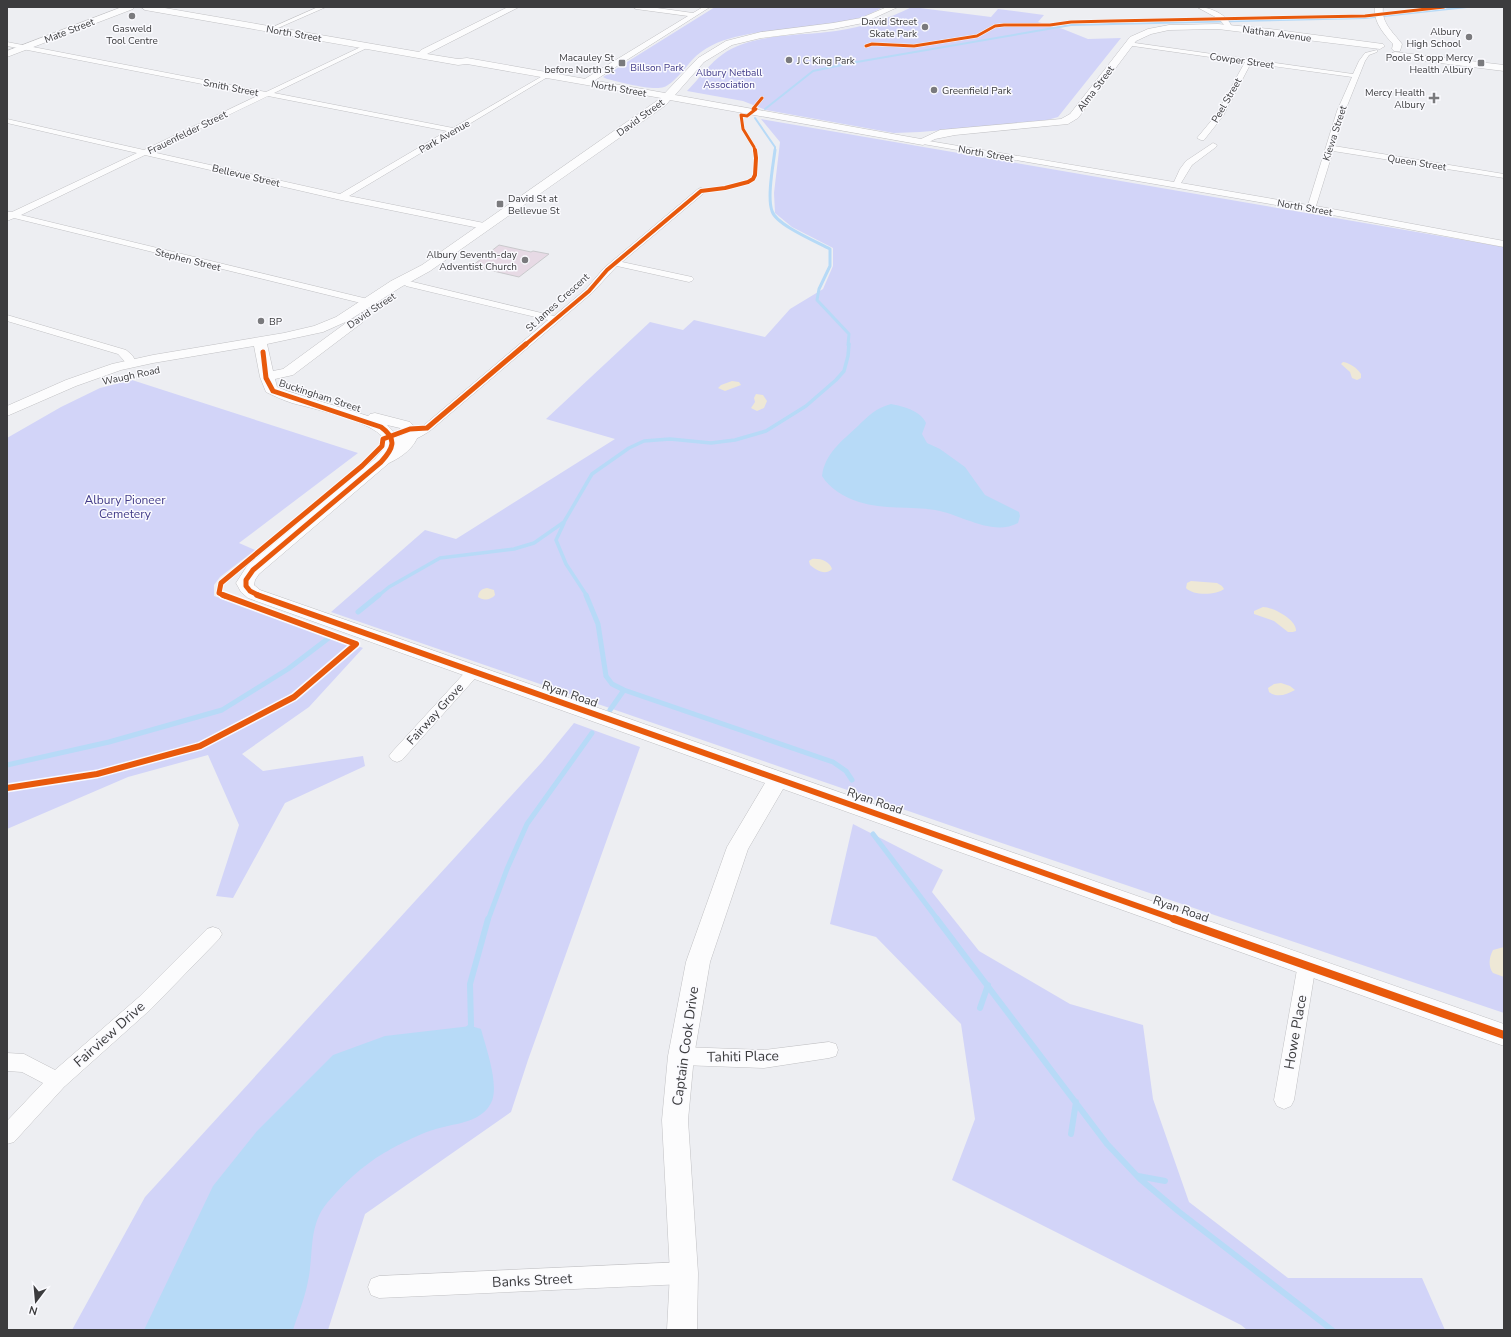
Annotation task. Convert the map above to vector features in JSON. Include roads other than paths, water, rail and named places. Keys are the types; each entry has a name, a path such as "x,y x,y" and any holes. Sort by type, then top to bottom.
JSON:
{"street":[{"name":"Mate Street","path":"7,54 21,46 121,7"},
{"name":"Mate Street","path":"7,49 21,46 130,7"},
{"name":"North Street","path":"145,7 368,46 426,54"},
{"name":"North Street","path":"162,7 391,46 458,62 467,61 923,142 1177,184 1504,244"},
{"path":"276,27 324,7"},
{"path":"391,46 423,47 450,39 515,7"},
{"path":"636,7 694,16"},
{"path":"586,82 707,7"},
{"name":"David Street","path":"261,346 318,340 356,322 409,284 426,268 484,226 662,103 701,60 717,49 729,43 761,35 848,24 863,20 894,7"},
{"name":"Nathan Avenue","path":"1200,7 1226,23 1379,49 1382,54 1397,52 1504,68"},
{"path":"109,15 138,9 174,12"},
{"path":"1379,14 1392,38 1398,44 1397,52"},
{"name":"Alma Street","path":"901,138 921,134 951,133 1052,124 1070,119 1074,116 1128,44 1138,35 1154,29 1226,23"},
{"name":"Kiewa Street","path":"1311,208 1341,110 1362,61 1379,49 1391,43 1392,38"},
{"path":"426,54 454,41 450,39"},
{"name":"Smith Street","path":"7,44 454,130"},
{"name":"Cowper Street","path":"1128,44 1356,76"},
{"name":"Frauenfelder Street","path":"9,215 146,152 368,46"},
{"name":"Peel Street","path":"1201,138 1219,116 1249,61"},
{"name":"Park Avenue","path":"341,196 548,75"},
{"name":"Bellevue Street","path":"7,121 341,196 484,226"},
{"name":"Alma Street","path":"923,142 932,137 951,133"},
{"path":"1177,184 1184,169 1189,163 1213,145"},
{"name":"Queen Street","path":"1329,148 1504,176"},
{"name":"St James Crescent","path":"381,462 391,449 393,440 416,436 427,428 589,290 602,274 701,191"},
{"name":"Stephen Street","path":"9,215 210,265 248,272 369,302"},
{"path":"616,263 689,279"},
{"name":"David Street","path":"261,346 318,329 341,320 396,284 426,268"},
{"name":"St James Crescent","path":"409,284 555,319"},
{"path":"7,318 122,352 128,356 132,363"},
{"path":"267,378 288,372 356,322"},
{"name":"Waugh Road","path":"7,412 71,382 102,371 132,363 261,346"},
{"name":"Waugh Road","path":"7,423 69,392 107,378 261,346"},
{"name":"Buckingham Street","path":"261,346 270,388 275,392 381,426 388,431 393,440"},
{"name":"Buckingham Street","path":"327,408 405,425 411,432 410,438"},
{"name":"St James Crescent","path":"245,583 247,577 253,570 381,462 406,444 410,438"},
{"name":"Ryan Road","path":"245,583 248,590 260,596 1504,1034"},
{"name":"Fairway Grove","path":"397,756 474,671"},
{"name":"Captain Cook Drive","path":"682,1330 684,1272 675,1120 681,1056 698,962 738,847 778,779"},
{"name":"Fairview Drive","path":"7,1135 57,1081 145,1003 213,934"},
{"name":"Howe Place","path":"1284,1100 1307,964"},
{"name":"Tahiti Place","path":"681,1056 764,1059 829,1050"},
{"path":"7,1062 24,1062 57,1081"},
{"name":"Banks Street","path":"379,1287 684,1272"}],"waterway":[{"path":"765,109 813,71 851,63 1071,25 1365,18 1467,7"},
{"path":"755,118 775,147 775,150"},
{"path":"775,150 770,190 772,211 781,222 807,238 830,249 830,266 819,289 817,300 849,334 848,345"},
{"path":"378,596 389,587 440,558 514,549 534,543 564,522 592,474 629,448 644,441 670,439 711,443 735,440 766,431 806,406 836,380 844,371 848,356 849,344"},
{"path":"564,523 556,540 566,564 587,596"},
{"path":"358,612 379,595"},
{"path":"586,595 598,624 606,676 612,684 624,690"},
{"path":"7,765 109,742 222,710 288,669 330,637"},
{"path":"610,710 624,690"},
{"path":"624,690 833,762 846,771 852,780"},
{"path":"488,920 507,869 527,824 592,733"},
{"path":"873,834 938,920"},
{"path":"467,1030 471,1026 470,984 488,919"},
{"path":"937,919 988,986"},
{"path":"980,1008 988,986"},
{"path":"988,986 1076,1103"},
{"path":"1071,1134 1076,1103"},
{"path":"1076,1103 1107,1144 1140,1179 1178,1211 1332,1330"},
{"path":"1138,1176 1165,1181"}],"place":[{"name":"Gasweld Tool Centre","path":"132,16"},
{"name":"David Street Skate Park","path":"925,27"},
{"name":"Albury High School","path":"1469,37"},
{"name":"J C King Park","path":"789,60"},
{"name":"Macauley St before North St","path":"622,63"},
{"name":"Poole St opp Mercy Health Albury","path":"1481,63"},
{"name":"Greenfield Park","path":"934,90"},
{"name":"Mercy Health Albury","path":"1434,98"},
{"name":"David St at Bellevue St","path":"500,204"},
{"name":"Albury Seventh-day Adventist Church","path":"525,260"},
{"name":"BP","path":"261,321"}],"park label":[{"name":"Billson Park","path":"657,67"},
{"name":"Albury Netball Association","path":"729,78"},
{"name":"Albury Pioneer Cemetery","path":"125,507"}]}
